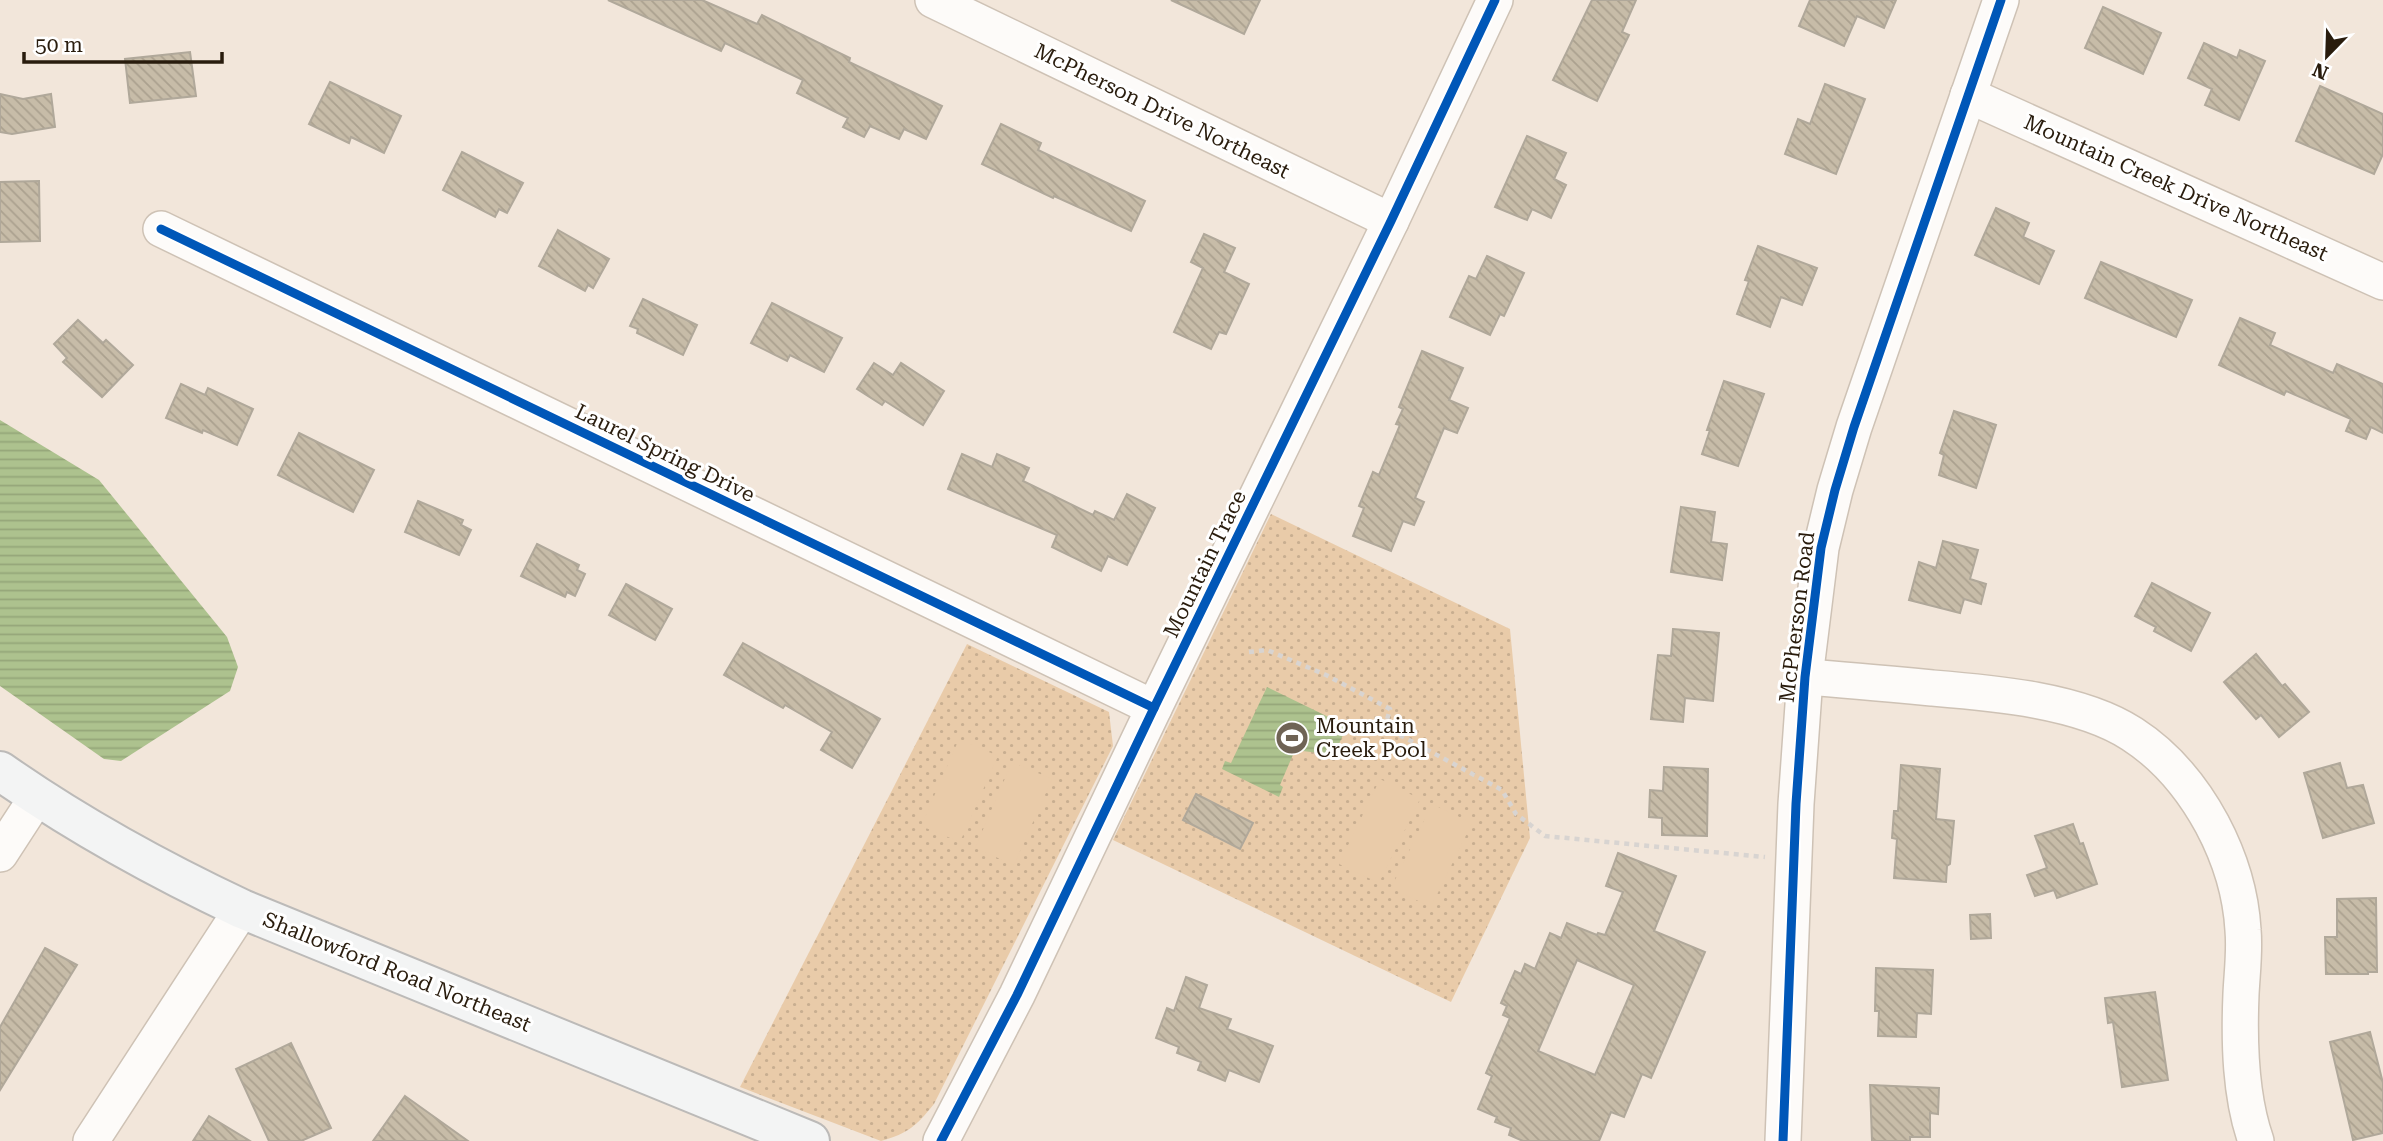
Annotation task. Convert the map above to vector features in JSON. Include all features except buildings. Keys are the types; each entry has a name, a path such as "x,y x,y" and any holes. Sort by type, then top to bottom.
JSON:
{"main road":[{"name":"Shallowford Road Northeast","path":"0,771 37,797 161,870 242,909 810,1141"}],"street":[{"name":"McPherson Drive Northeast","path":"933,0 1391,221"},
{"name":"Mountain Trace","path":"941,1141 1017,995 1495,0"},
{"name":"McPherson Road","path":"1783,1141 1794,860 1805,677 1821,548 1835,489 2001,0"},
{"name":"Mountain Creek Drive Northeast","path":"1968,95 2383,282"},
{"name":"Laurel Spring Drive","path":"161,229 1154,708"},
{"path":"1805,677 1984,693 2056,705 2099,718 2157,752 2204,809 2219,837 2238,893 2244,930 2241,1031 2244,1081 2256,1141"},
{"path":"0,854 37,797"},
{"path":"91,1141 242,909"}],"path":[{"path":"1249,652 1268,650 1326,675 1390,709 1385,727 1502,790 1516,814 1545,836 1794,860"}],"shaded area":[{"path":"0,420 99,480 227,637 238,667 230,691 121,761 104,759 0,686"},
{"path":"1271,514 1510,629 1530,838 1451,1002 1113,840"},
{"path":"967,644 1109,712 1113,746 934,1104 911,1128 881,1141 740,1087"},
{"name":"Mountain Creek Pool","path":"1267,687 1347,726 1334,755 1295,750 1280,785 1283,787 1279,797 1222,769 1225,761 1231,763"},
{"path":"959,739 998,756 960,842 921,826"},
{"path":"1012,762 1052,779 1014,865 975,848"},
{"path":"1380,779 1420,799 1379,883 1339,864"},
{"path":"1432,804 1472,823 1431,907 1391,888"}],"cycle path":[{"path":"941,1141 1017,995 1495,0"},
{"path":"1783,1141 1796,804 1805,677 1821,548 1854,427 2001,0"},
{"path":"161,229 1154,708"}],"place":[{"name":"Mountain Creek Pool","path":"1292,738"}]}
